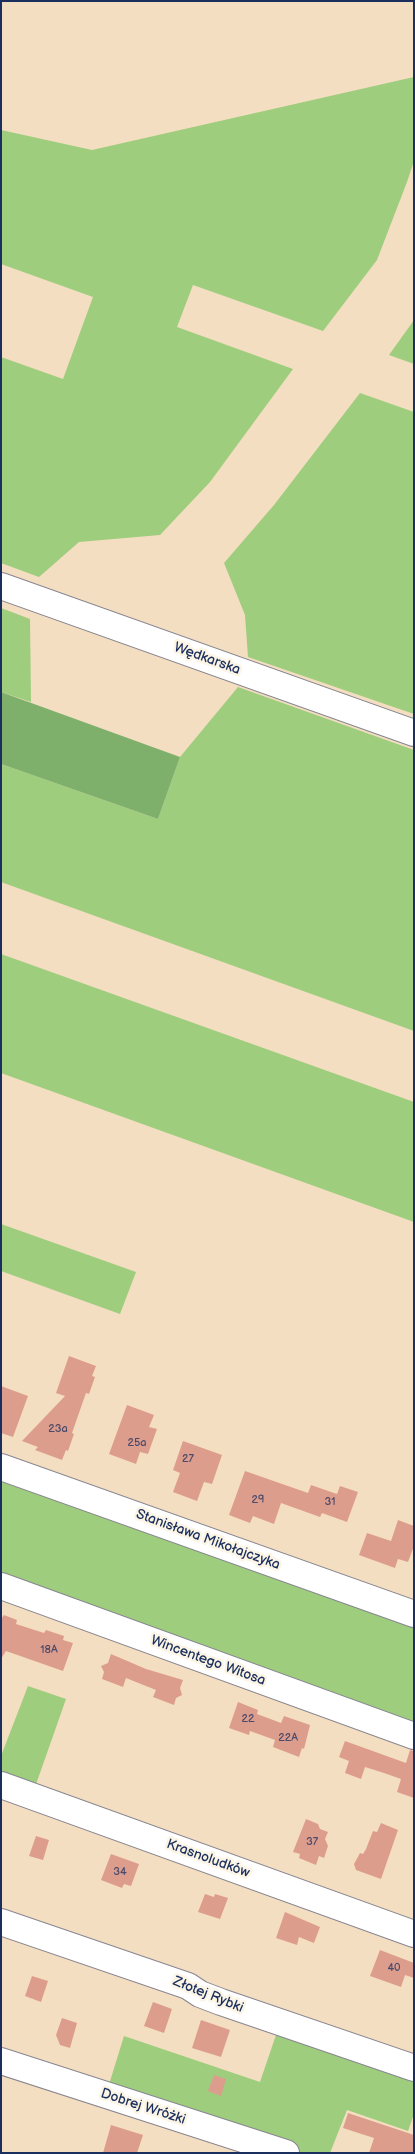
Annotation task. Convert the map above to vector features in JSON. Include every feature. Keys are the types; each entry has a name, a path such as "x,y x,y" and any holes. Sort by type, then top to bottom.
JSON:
{"street":[{"name":"Wędkarska","path":"1,586 414,733"},
{"name":"Stanisława Mikołajczyka","path":"1,1467 414,1614"},
{"name":"Wincentego Witosa","path":"1,1586 414,1736"},
{"name":"Krasnoludków","path":"1,1784 414,1934"},
{"name":"Złotej Rybki","path":"1,1922 188,1986 200,1994 221,2002 414,2068"},
{"name":"Dobrej Wróżki","path":"1,2061 286,2153"}],"green space":[{"path":"414,77 414,161 407,182 377,260 323,331 193,285 177,327 293,369 210,482 160,535 79,542 39,577 1,563 1,357 63,379 93,297 1,264 1,130 92,150"},
{"path":"414,320 414,364 389,355"},
{"path":"360,393 414,412 414,714 248,657 245,615 224,563 274,505"},
{"path":"1,608 30,619 31,702 1,692"},
{"path":"238,687 414,750 414,1031 1,882 1,764 158,819 180,757"},
{"path":"1,692 180,757 158,819 1,764"},
{"path":"1,954 414,1102 414,1222 1,1073"},
{"path":"1,1224 136,1272 120,1314 1,1271"},
{"path":"1,1473 414,1621 414,1722 1,1573"},
{"path":"28,1686 66,1699 34,1790 1,1778 1,1756"},
{"path":"278,2029 414,2076 414,2114 408,2131 347,2110 330,2153 298,2153 107,2091 124,2036 260,2082"}],"building":[{"path":"69,1356 96,1366 92,1376 95,1377 89,1394 86,1393 72,1433 74,1434 68,1451 66,1450 62,1460 35,1450 38,1447 22,1441 65,1396 56,1393"},
{"path":"1,1386 28,1396 13,1437 1,1433"},
{"path":"127,1405 154,1415 149,1427 157,1429 148,1454 140,1452 136,1464 109,1454"},
{"path":"183,1441 222,1455 212,1484 204,1482 197,1501 173,1492 180,1473 173,1470"},
{"path":"245,1471 308,1493 311,1485 337,1494 340,1486 358,1492 347,1522 322,1513 320,1517 281,1503 274,1524 253,1516 250,1523 229,1515"},
{"path":"398,1520 414,1526 414,1546 408,1562 398,1559 395,1568 359,1555 367,1533 391,1541"},
{"path":"4,1615 17,1620 16,1624 44,1633 46,1630 64,1636 63,1640 73,1643 63,1671 6,1651 1,1659 1,1619"},
{"path":"111,1654 146,1669 183,1680 180,1688 182,1695 176,1698 174,1705 153,1697 156,1690 126,1678 123,1687 102,1679 104,1672 101,1666 108,1663"},
{"path":"238,1702 258,1710 257,1714 281,1723 284,1716 310,1725 304,1749 302,1748 299,1757 273,1747 275,1740 250,1731 249,1735 229,1728"},
{"path":"345,1741 406,1763 410,1750 414,1751 414,1798 397,1792 401,1779 365,1767 361,1779 345,1773 349,1761 339,1757"},
{"path":"306,1819 318,1824 320,1829 328,1832 325,1839 328,1846 324,1858 319,1856 316,1865 299,1858 300,1854 293,1852"},
{"path":"381,1823 398,1830 381,1879 356,1870 354,1864 360,1853 363,1854 366,1849 373,1831 377,1832"},
{"path":"36,1836 49,1840 43,1860 29,1856"},
{"path":"111,1854 139,1864 131,1886 124,1884 122,1888 101,1880"},
{"path":"205,1894 214,1897 215,1894 228,1898 220,1919 198,1912"},
{"path":"285,1912 320,1927 314,1943 299,1937 297,1945 276,1938"},
{"path":"380,1950 414,1963 414,1978 405,1975 401,1987 370,1976"},
{"path":"32,1976 48,1981 41,2002 25,1996"},
{"path":"153,2002 172,2009 164,2033 144,2026"},
{"path":"62,2018 77,2023 70,2048 60,2045 56,2035"},
{"path":"201,2020 230,2030 221,2057 192,2048"},
{"path":"214,2075 226,2079 221,2096 208,2091"},
{"path":"348,2113 414,2135 414,2153 369,2153 374,2138 343,2128"},
{"path":"111,2125 143,2135 137,2153 103,2153"}]}
